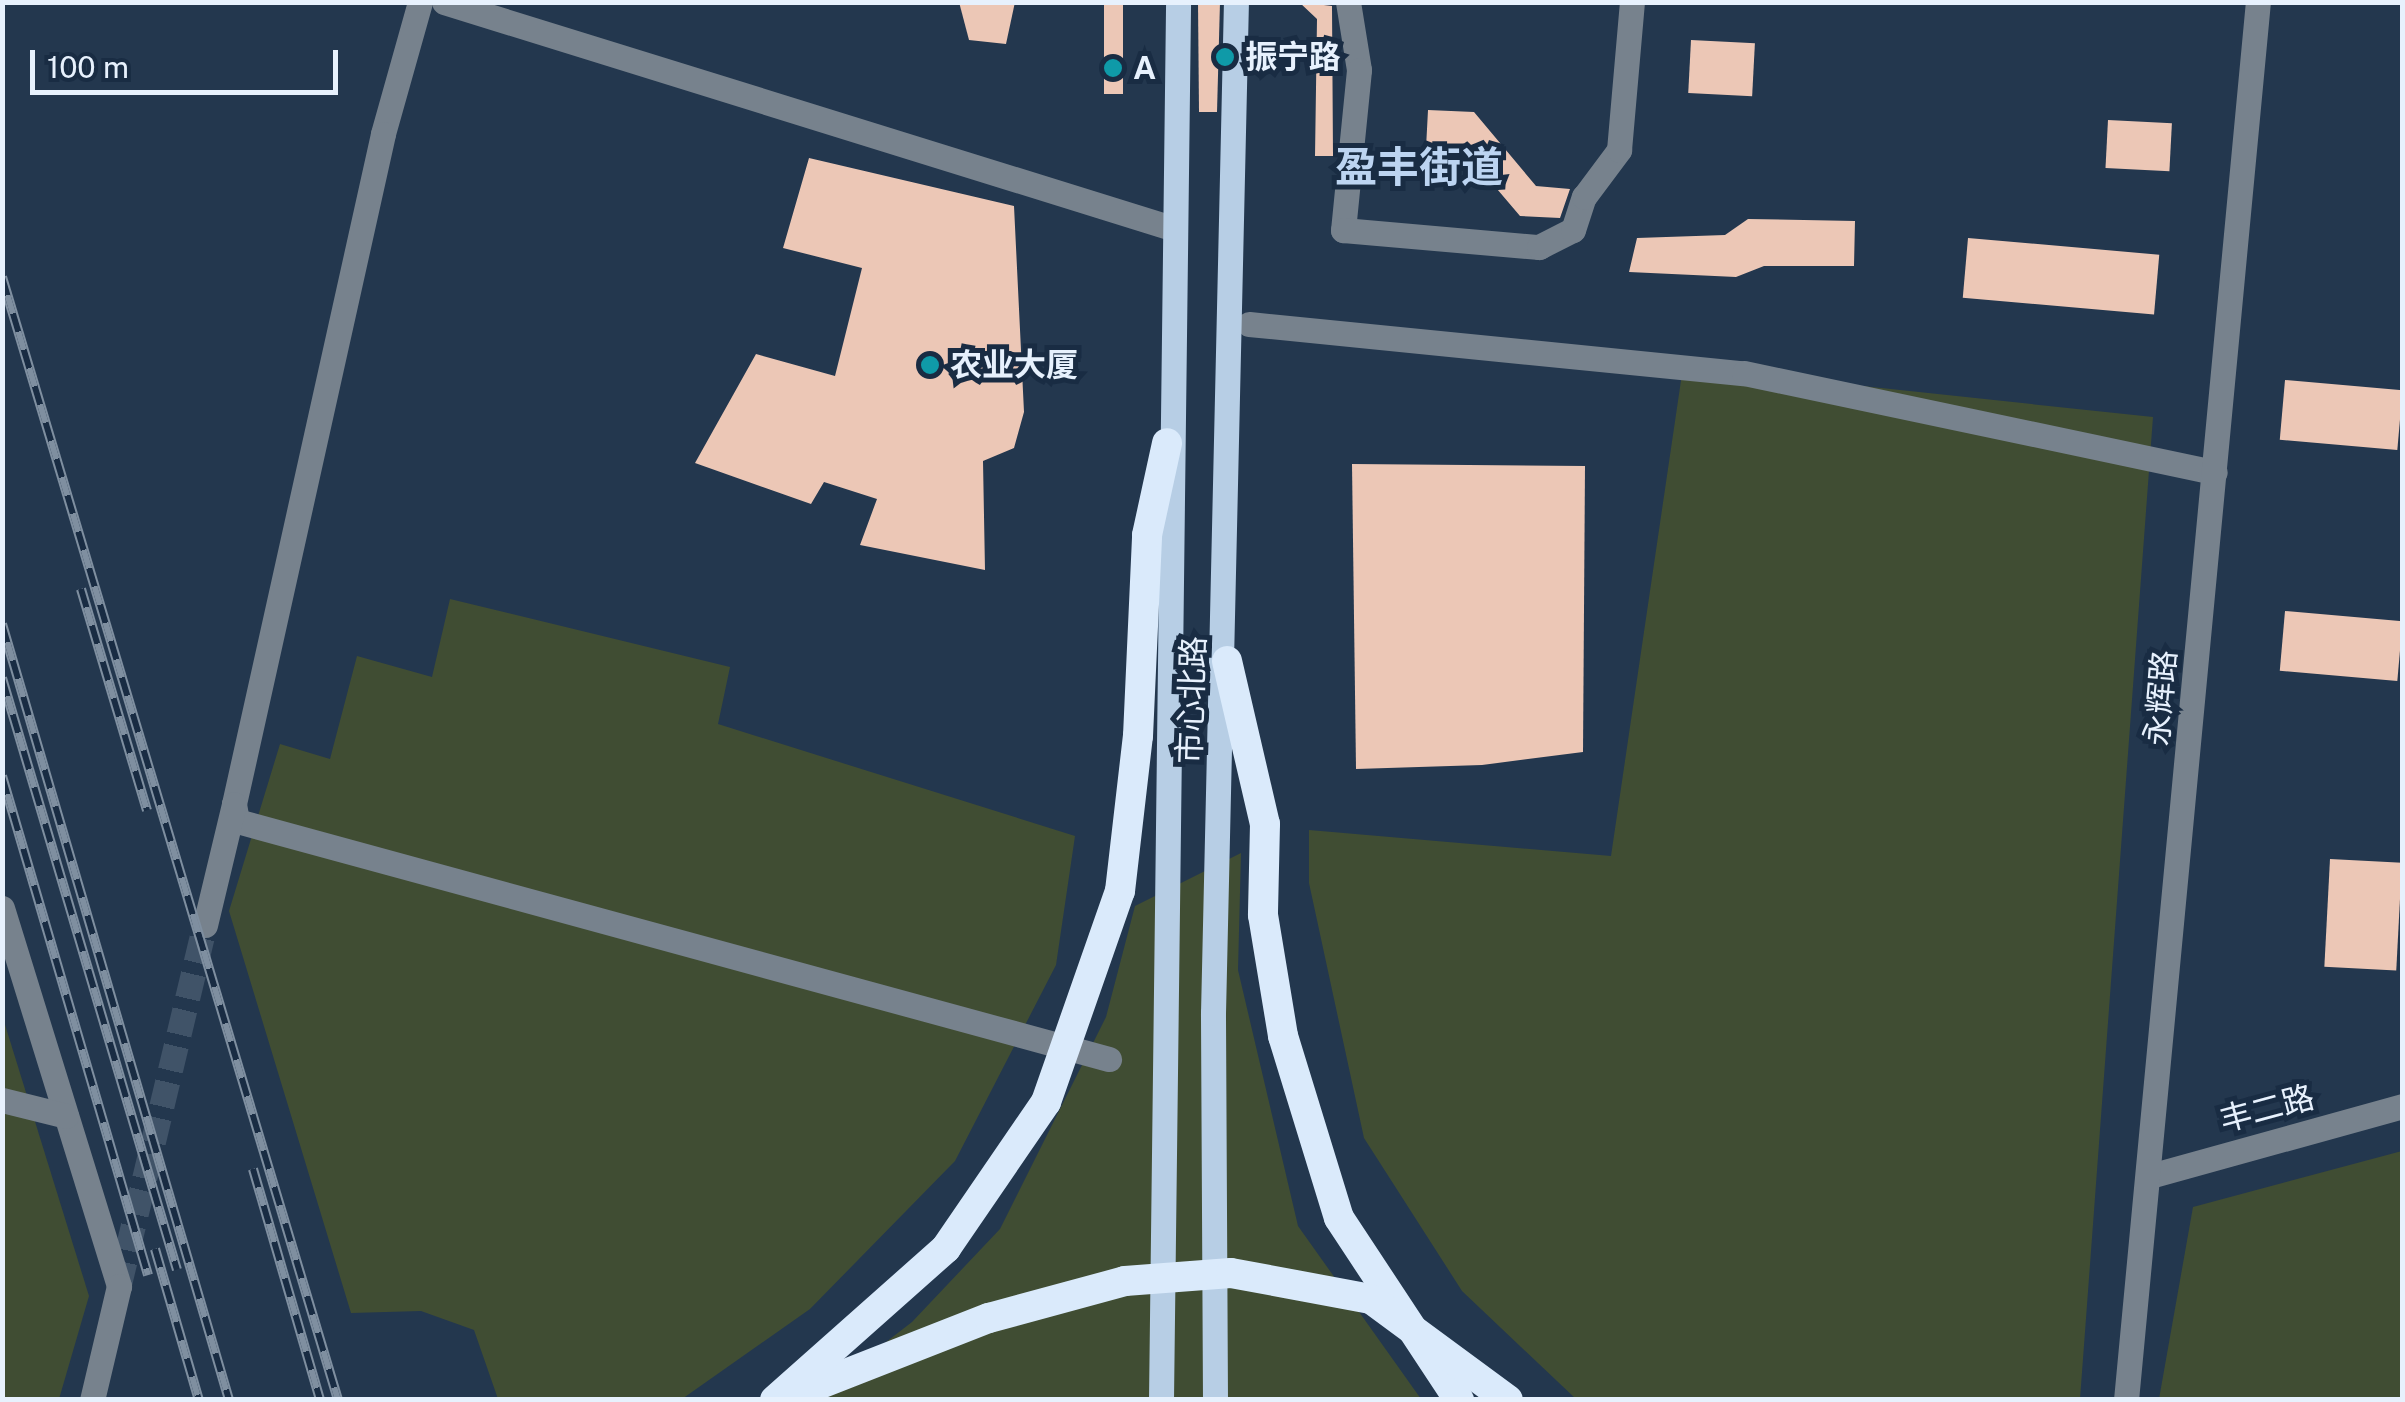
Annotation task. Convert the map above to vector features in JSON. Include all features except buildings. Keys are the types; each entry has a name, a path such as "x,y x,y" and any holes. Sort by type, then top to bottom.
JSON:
{"highway":[{"path":"778,1400 946,1248 1046,1102 1120,891 1138,736 1147,534 1166,443"},
{"path":"1227,661 1265,824 1263,915 1282,1036 1340,1218 1460,1400"},
{"path":"778,1400 989,1318 1124,1281 1231,1273 1371,1298 1508,1400"}],"main road":[{"name":"市心北路","path":"1160,1400 1166,443 1178,2"},
{"name":"市心北路","path":"1215,1400 1213,1014 1227,661 1236,2"}],"street":[{"path":"205,924 383,134 420,2"},
{"path":"444,2 1172,228"},
{"path":"1348,2 1359,70 1342,230 1539,246 1572,230 1584,197 1620,150 1632,2"},
{"name":"永辉路","path":"2126,1400 2258,2"},
{"path":"1249,324 1744,374 2215,472"},
{"path":"234,804 237,821 251,831 704,943 1108,1059"},
{"path":"2,908 119,1286 92,1400"},
{"path":"2,1100 66,1116"},
{"name":"丰二路","path":"2150,1176 2402,1106"}],"green space":[{"path":"1683,367 2153,417 2080,1399 1576,1399 1462,1291 1364,1138 1309,883 1309,830 1611,856"},
{"path":"450,599 730,667 718,724 1075,836 1056,965 955,1161 810,1309 682,1399 498,1399 474,1330 421,1311 351,1313 229,911 280,744 330,759 357,656 432,677"},
{"path":"1241,853 1238,970 1298,1226 1421,1399 811,1400 912,1322 1000,1229 1106,1017 1135,906"},
{"path":"2,1015 89,1296 59,1399 3,1399"},
{"path":"2402,1151 2402,1399 2159,1399 2193,1207"}],"tunnel":[{"path":"119,1286 205,925"}],"railway":[{"path":"2,277 338,1400"},
{"path":"81,589 147,810"},
{"path":"2,624 229,1400"},
{"path":"2,678 177,1270"},
{"path":"2,776 148,1275"},
{"path":"253,1169 320,1400"},
{"path":"155,1249 199,1400"}],"place":[{"name":"振宁路","path":"1225,57"},
{"name":"A","path":"1113,68"},
{"name":"农业大厦","path":"930,365"}],"district":[{"name":"盈丰街道","path":"1419,167"}]}
